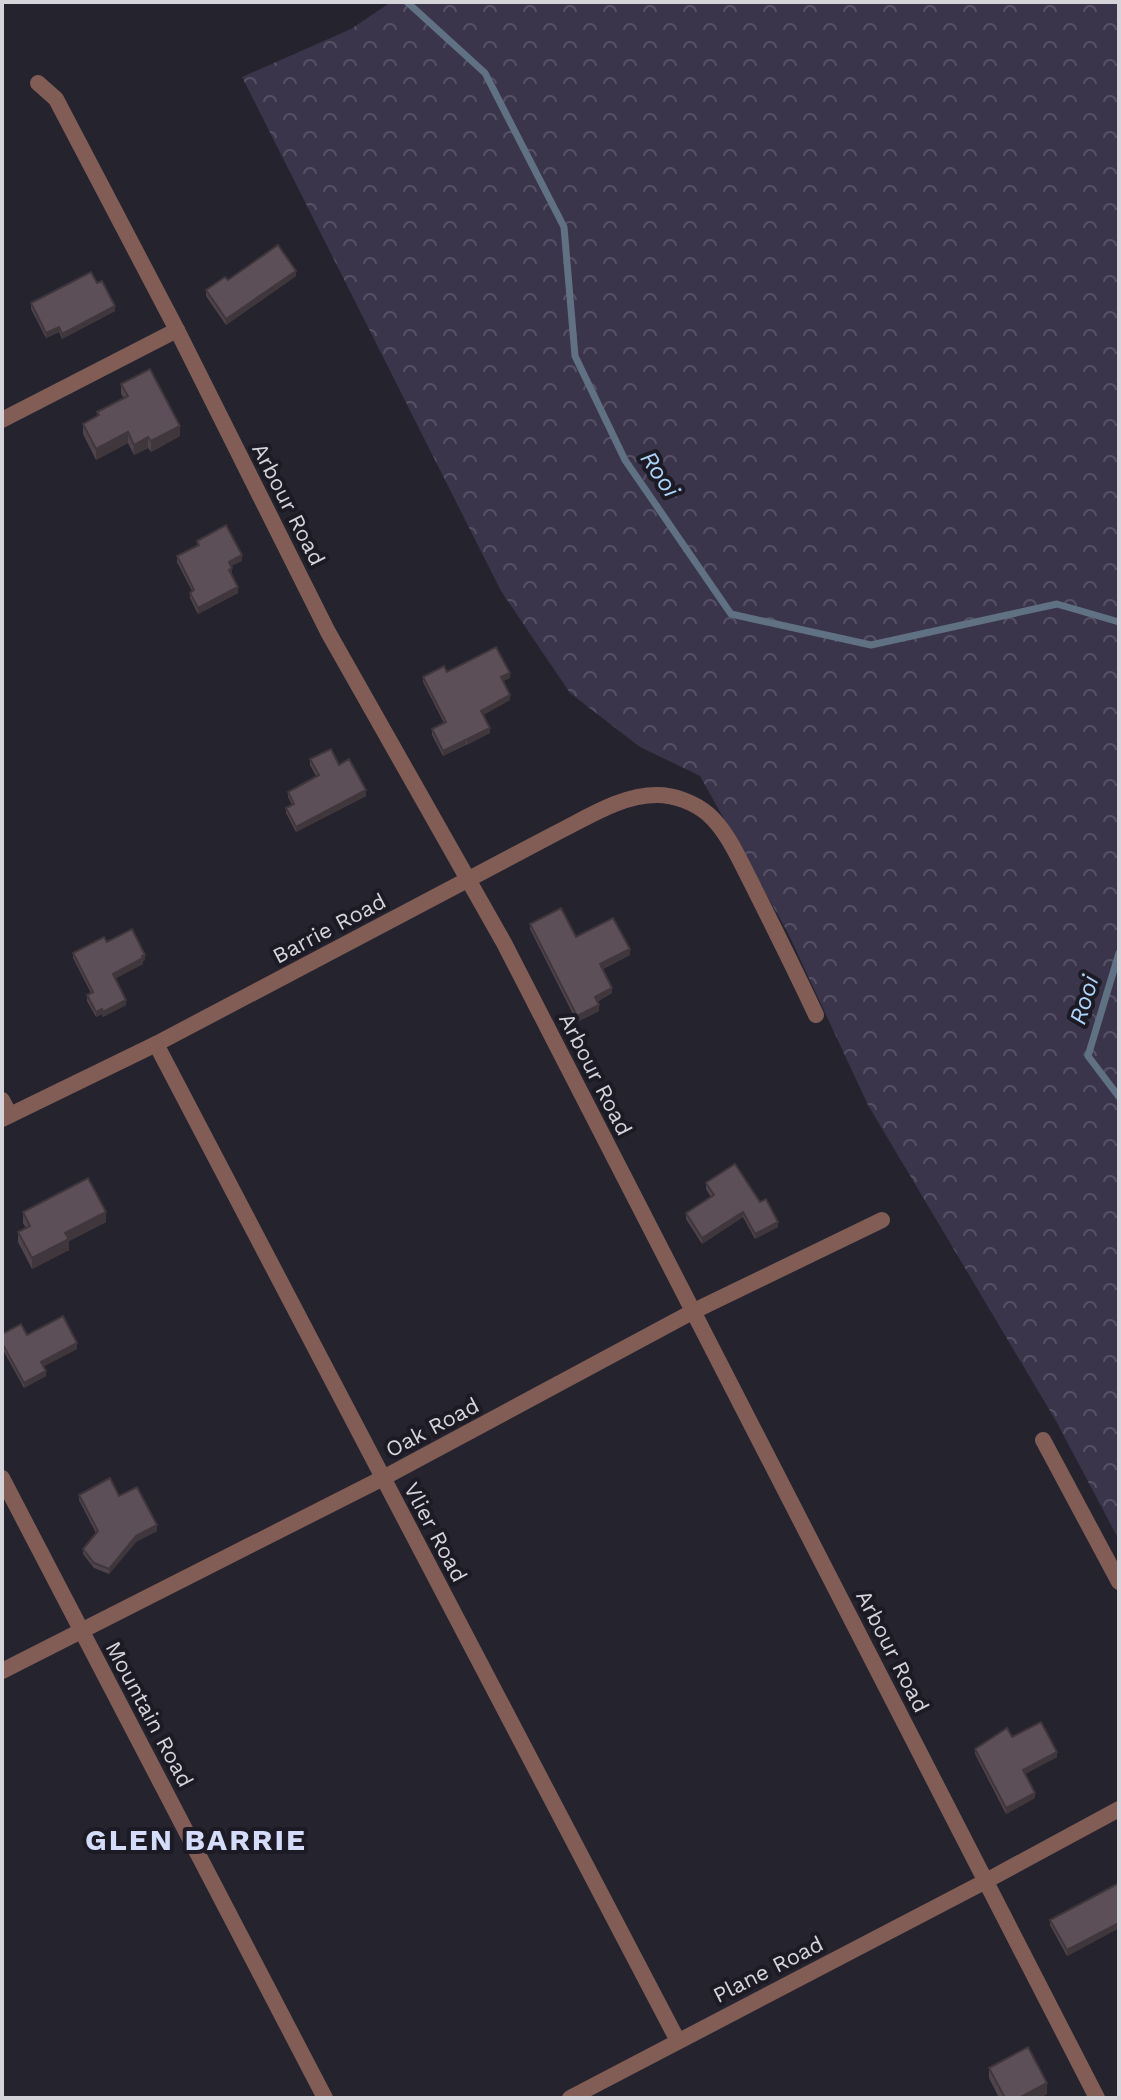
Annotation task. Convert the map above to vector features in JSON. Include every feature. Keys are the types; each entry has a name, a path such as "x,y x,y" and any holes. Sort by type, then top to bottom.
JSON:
{"street":[{"name":"Arbour Road","path":"38,83 56,99 177,330 328,632 504,943 1097,2098"},
{"path":"2,420 177,330"},
{"name":"Barrie Road","path":"5,1111 156,1044 615,804 656,795 672,796 695,805 708,814 731,844 816,1015"},
{"name":"Vlier Road","path":"156,1044 678,2041"},
{"name":"Oak Road","path":"2,1671 383,1478 694,1311 882,1220"},
{"path":"1043,1440 1119,1582"},
{"name":"Mountain Road","path":"2,1478 325,2098"},
{"name":"Plane Road","path":"570,2098 1119,1809"}],"green space":[{"path":"391,2 1119,2 1119,1540 1056,1421 868,1105 788,933 700,776 640,747 570,693 501,591 242,77 351,29"}],"building":[{"path":"278,245 296,271 226,319 206,290 225,277 228,280"},
{"path":"91,272 97,283 102,281 115,306 62,334 59,327 46,333 31,303"},
{"path":"150,369 180,426 151,441 148,437 134,445 128,432 96,449 83,424 99,415 97,412 128,396 121,384"},
{"path":"226,525 242,555 229,562 232,568 229,570 238,587 198,608 190,593 194,590 177,556 199,545 197,541"},
{"path":"496,647 510,673 501,677 510,695 481,711 490,728 443,751 432,729 446,722 423,677 444,666 447,672"},
{"path":"331,749 339,765 349,759 366,790 296,827 286,808 294,804 288,792 319,775 310,759"},
{"path":"561,908 576,937 613,918 630,949 600,964 612,988 595,997 599,1005 577,1016 530,924"},
{"path":"132,929 145,955 113,974 126,1000 103,1012 102,1009 96,1012 87,995 93,992 73,953 104,937 107,942"},
{"path":"735,1164 760,1202 766,1199 778,1222 755,1234 743,1212 702,1238 686,1213 714,1195 707,1182"},
{"path":"88,1178 106,1212 65,1233 69,1239 32,1258 18,1232 30,1226 23,1212"},
{"path":"63,1316 77,1343 41,1362 46,1371 24,1383 2,1343 2,1334 21,1324 27,1335"},
{"path":"110,1478 119,1496 137,1487 157,1525 136,1536 109,1569 94,1563 83,1549 98,1531 79,1495"},
{"path":"1041,1722 1057,1752 1023,1770 1035,1793 1006,1808 975,1749 1007,1728 1012,1737"},
{"path":"1119,1883 1119,1923 1067,1950 1050,1920"},
{"path":"1028,2047 1047,2083 1019,2098 1005,2098 989,2068"}],"waterway":[{"name":"Rooi","path":"407,2 485,73 564,227 575,356 625,460 731,614 871,645 1057,604 1119,622"},
{"name":"Rooi","path":"1119,953 1088,1056 1119,1097"}],"district":[{"name":"GLEN BARRIE","path":"196,1840"}]}
